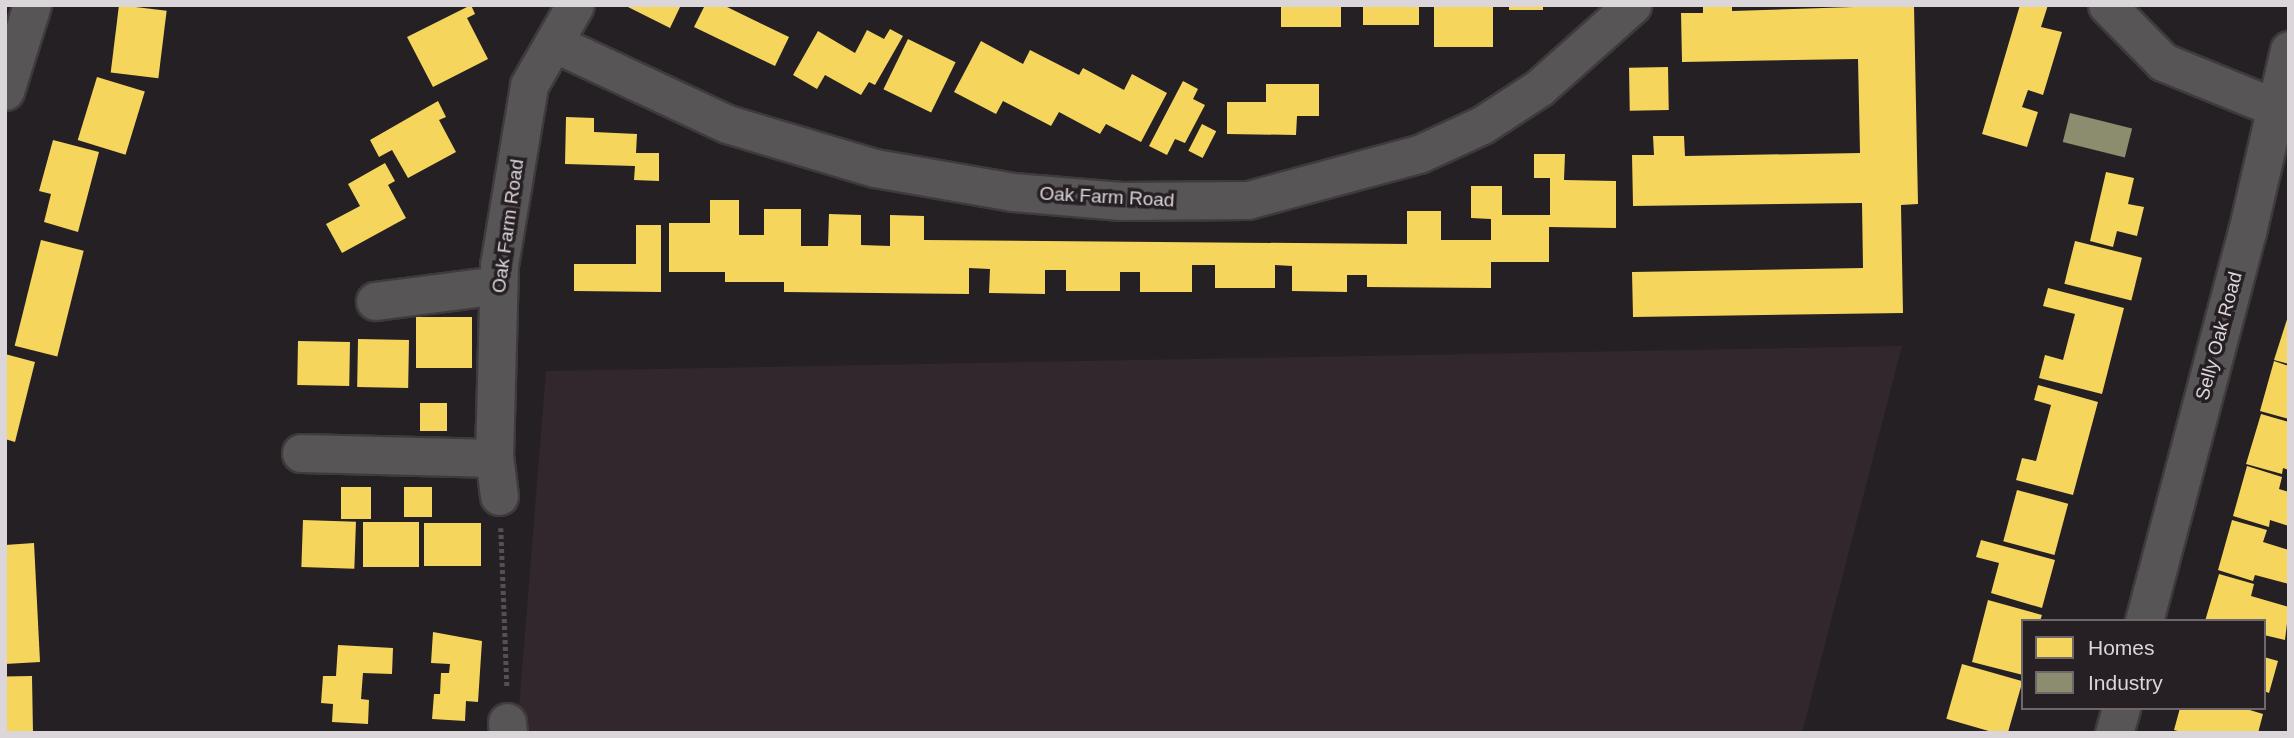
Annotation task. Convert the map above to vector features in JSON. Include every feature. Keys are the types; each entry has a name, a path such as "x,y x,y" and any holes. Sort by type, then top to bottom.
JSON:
{"street":[{"path":"5,91 32,5"},
{"name":"Oak Farm Road","path":"499,496 494,458 498,285 529,85 575,5"},
{"name":"Oak Farm Road","path":"554,43 727,124 876,168 1027,193 1121,201 1248,200 1419,154 1482,125 1539,88 1632,5"},
{"path":"2107,5 2163,62 2274,107"},
{"name":"Selly Oak Road","path":"2145,619 2247,232 2289,50"},
{"path":"374,300 498,285"},
{"path":"301,453 494,458"},
{"path":"2114,733 2120,710"}],"path":[{"path":"499,496 507,612 508,727"}],"shaded area":[{"path":"1902,346 1802,733 517,733 546,371"}],"building: Homes":[{"path":"119,5 167,11 158,78 111,72"},
{"path":"471,5 475,14 467,18 488,59 433,87 407,37"},
{"path":"624,5 681,5 670,28"},
{"path":"705,5 723,5 789,37 775,66 694,27"},
{"path":"1281,5 1341,5 1341,27 1281,27"},
{"path":"1363,5 1419,5 1419,25 1363,25"},
{"path":"1434,5 1493,5 1493,47 1434,47"},
{"path":"1509,5 1543,5 1543,10 1509,10"},
{"path":"1703,5 1732,5 1732,11 1914,5 1918,204 1901,205 1903,313 1633,317 1632,272 1863,268 1862,203 1633,206 1632,155 1654,155 1653,136 1684,136 1685,156 1860,153 1858,59 1682,62 1681,13 1703,13"},
{"path":"2020,5 2048,5 2041,27 2062,32 2043,95 2028,90 2022,107 2038,112 2027,147 1982,134"},
{"path":"890,29 903,36 875,85 869,82 861,95 825,75 817,89 793,75 818,31 855,53 867,30 884,39"},
{"path":"908,39 956,62 931,113 883,89"},
{"path":"981,41 1023,64 1030,50 1079,75 1083,68 1124,90 1132,74 1167,93 1141,142 1106,124 1100,134 1059,112 1051,126 1003,101 996,114 954,92"},
{"path":"1668,67 1669,110 1630,111 1629,68"},
{"path":"97,77 145,92 126,155 78,140"},
{"path":"1183,81 1198,89 1193,99 1205,105 1185,143 1175,139 1167,155 1149,146"},
{"path":"1266,84 1319,84 1319,116 1297,116 1296,135 1227,134 1227,102 1266,102"},
{"path":"438,101 446,117 439,120 456,152 408,178 392,150 379,157 370,140"},
{"path":"566,117 594,118 594,132 637,134 636,153 659,153 659,181 634,180 635,166 565,164"},
{"path":"1202,124 1216,131 1203,158 1188,151"},
{"path":"53,140 99,152 78,232 44,222 51,194 39,191"},
{"path":"1534,154 1565,154 1564,180 1616,181 1616,228 1549,227 1549,262 1491,262 1491,288 1367,287 1367,275 1347,275 1347,292 1292,291 1292,266 1275,265 1275,288 1215,288 1215,265 1192,265 1192,292 1140,292 1140,272 1120,272 1120,291 1066,291 1066,270 1045,270 1045,294 989,293 990,269 969,268 969,294 784,292 784,282 725,282 725,272 669,272 669,223 710,223 710,200 739,200 739,235 764,235 764,209 801,209 801,246 828,246 829,214 861,215 861,245 890,246 890,215 924,216 924,240 1407,244 1407,211 1441,211 1441,240 1491,240 1491,219 1471,218 1471,186 1502,186 1502,215 1550,215 1550,178 1534,178"},
{"path":"385,163 395,181 388,185 406,218 342,253 326,224 360,206 348,184"},
{"path":"2106,172 2134,178 2128,204 2144,207 2137,236 2117,231 2113,247 2090,241"},
{"path":"636,225 661,225 661,292 574,291 574,264 636,264"},
{"path":"41,240 84,251 57,356 15,346"},
{"path":"2075,241 2142,258 2131,300 2064,284"},
{"path":"2048,288 2124,308 2102,394 2039,378 2045,355 2063,360 2075,314 2043,306"},
{"path":"2289,313 2289,364 2274,360"},
{"path":"416,317 472,317 472,368 416,368"},
{"path":"358,339 409,340 408,388 357,387"},
{"path":"298,341 350,342 349,386 297,385"},
{"path":"5,354 35,362 15,442 5,439"},
{"path":"2274,361 2289,366 2289,419 2260,411"},
{"path":"2038,385 2098,402 2073,495 2016,480 2022,458 2036,461 2051,405 2034,400"},
{"path":"420,403 447,403 447,431 420,431"},
{"path":"2261,414 2289,422 2289,470 2283,468 2282,474 2246,464"},
{"path":"2247,466 2282,477 2279,489 2289,492 2289,526 2270,520 2269,527 2233,516"},
{"path":"341,487 371,487 371,519 341,519"},
{"path":"404,487 432,487 432,517 404,517"},
{"path":"2017,490 2068,504 2054,555 2003,541"},
{"path":"303,520 356,522 354,569 301,567"},
{"path":"2232,520 2267,530 2263,542 2289,550 2289,584 2255,575 2253,581 2218,570"},
{"path":"363,522 419,522 419,567 363,567"},
{"path":"424,523 481,523 481,566 424,566"},
{"path":"1981,540 2055,560 2042,608 1991,593 1999,563 1976,557"},
{"path":"34,543 40,662 5,664 5,545"},
{"path":"2219,574 2254,584 2251,596 2289,607 2285,640 2266,635 2266,619 2206,619"},
{"path":"1988,600 2042,615 2041,619 2021,619 2021,674 1972,662"},
{"path":"433,632 482,641 478,702 466,701 465,721 432,719 434,694 440,694 441,673 449,673 450,664 431,663"},
{"path":"338,645 393,648 392,674 363,673 361,699 369,700 368,724 332,722 333,704 321,703 323,676 336,676"},
{"path":"2266,658 2278,661 2269,693 2266,692"},
{"path":"1962,664 2021,681 2008,733 1996,733 1946,719"},
{"path":"5,676 32,676 33,733 6,733"},
{"path":"2179,710 2250,710 2263,714 2258,733 2185,733 2174,730"}],"building: Industry":[{"path":"2070,113 2132,128 2125,158 2063,142"}]}
